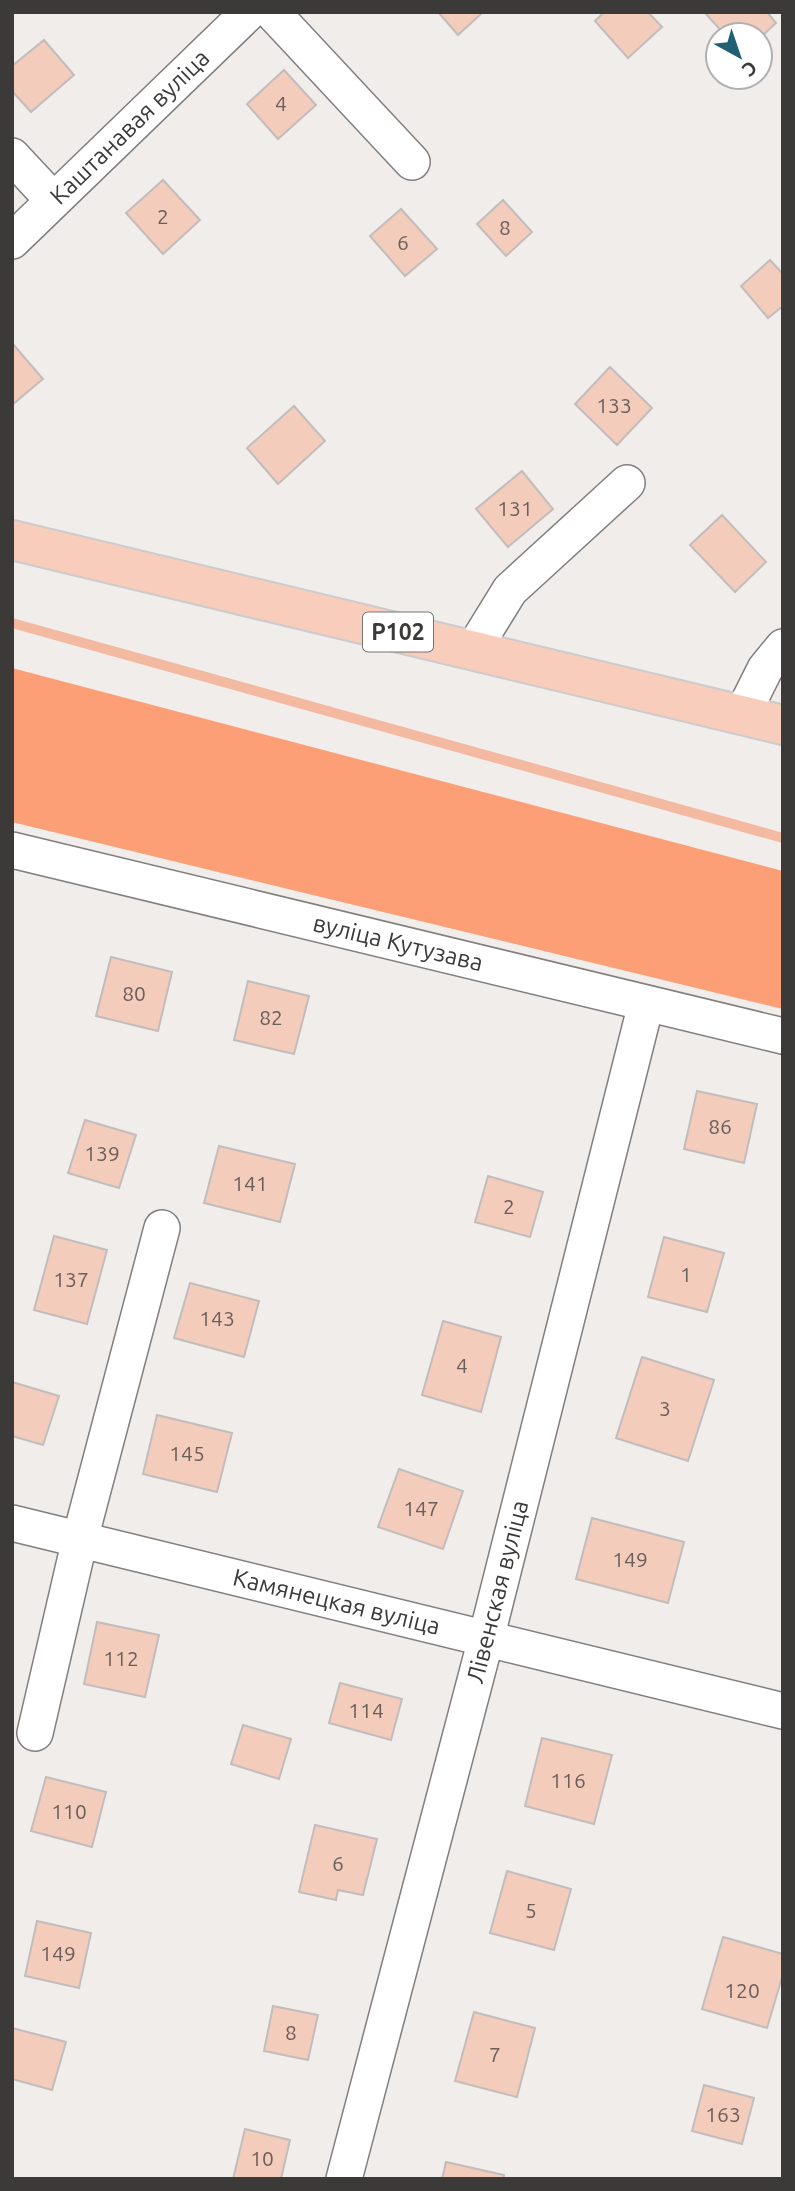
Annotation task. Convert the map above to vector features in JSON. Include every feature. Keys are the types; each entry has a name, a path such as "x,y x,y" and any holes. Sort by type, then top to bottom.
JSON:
{"main road":[{"name":"Р102","path":"12,540 783,725"}],"street":[{"name":"Каштанавая вуліца","path":"12,241 249,12"},
{"path":"272,12 412,162"},
{"path":"12,156 53,200"},
{"path":"473,650 510,590 627,482"},
{"path":"742,715 765,669 783,648"},
{"name":"вуліца Кутузава","path":"12,850 783,1036"},
{"name":"Лівенская вуліца","path":"344,2179 486,1639 646,1003"},
{"path":"35,1733 80,1539 162,1228"},
{"name":"Камянецкая вуліца","path":"12,1523 783,1711"}],"shaded area":[{"path":"12,668 783,871 783,1009 12,822"}],"building":[{"path":"438,12 481,12 482,13 458,35"},
{"path":"604,12 648,12 662,27 628,58 595,21"},
{"path":"767,12 776,23 712,21 706,14"},
{"path":"44,40 74,75 31,112 12,91 12,66"},
{"path":"284,70 316,105 278,139 247,104"},
{"path":"163,180 200,220 163,254 126,213"},
{"path":"503,200 532,232 506,256 477,224"},
{"path":"401,209 437,249 405,276 370,236"},
{"path":"770,260 783,274 783,306 768,318 741,286"},
{"path":"12,343 43,379 12,405"},
{"path":"610,367 652,408 617,445 575,404"},
{"path":"294,406 325,441 278,484 247,448"},
{"path":"522,471 553,509 508,547 476,509"},
{"path":"722,515 766,562 735,592 690,545"},
{"path":"111,957 172,972 158,1031 96,1016"},
{"path":"248,981 309,996 294,1054 234,1040"},
{"path":"697,1091 757,1104 744,1163 684,1149"},
{"path":"85,1120 136,1135 119,1188 68,1173"},
{"path":"219,1146 295,1164 280,1222 204,1203"},
{"path":"488,1176 543,1192 530,1237 475,1222"},
{"path":"54,1236 107,1250 87,1324 34,1310"},
{"path":"664,1237 724,1253 707,1312 648,1297"},
{"path":"190,1283 259,1301 244,1357 174,1338"},
{"path":"443,1321 501,1337 481,1412 422,1395"},
{"path":"642,1357 714,1380 688,1461 616,1438"},
{"path":"12,1382 59,1396 43,1445 12,1436"},
{"path":"157,1415 232,1433 217,1492 143,1474"},
{"path":"399,1469 463,1491 443,1549 378,1527"},
{"path":"592,1518 684,1542 668,1603 576,1579"},
{"path":"97,1622 159,1635 145,1697 84,1684"},
{"path":"340,1683 402,1699 391,1740 329,1723"},
{"path":"243,1725 291,1739 279,1779 231,1764"},
{"path":"542,1738 612,1755 594,1824 525,1806"},
{"path":"46,1777 106,1792 92,1847 31,1831"},
{"path":"315,1825 377,1839 363,1895 338,1890 336,1900 299,1892"},
{"path":"507,1871 571,1889 554,1950 490,1933"},
{"path":"37,1921 91,1933 79,1988 25,1976"},
{"path":"723,1937 783,1954 783,1974 767,2028 702,2009"},
{"path":"273,2006 318,2015 308,2060 264,2051"},
{"path":"474,2012 535,2028 517,2097 455,2081"},
{"path":"12,2028 66,2042 52,2090 12,2079"},
{"path":"704,2085 754,2098 742,2144 692,2131"},
{"path":"245,2129 290,2140 281,2179 233,2179"},
{"path":"446,2162 504,2175 503,2179 442,2179"}],"waterway":[{"path":"12,623 783,838"}]}
